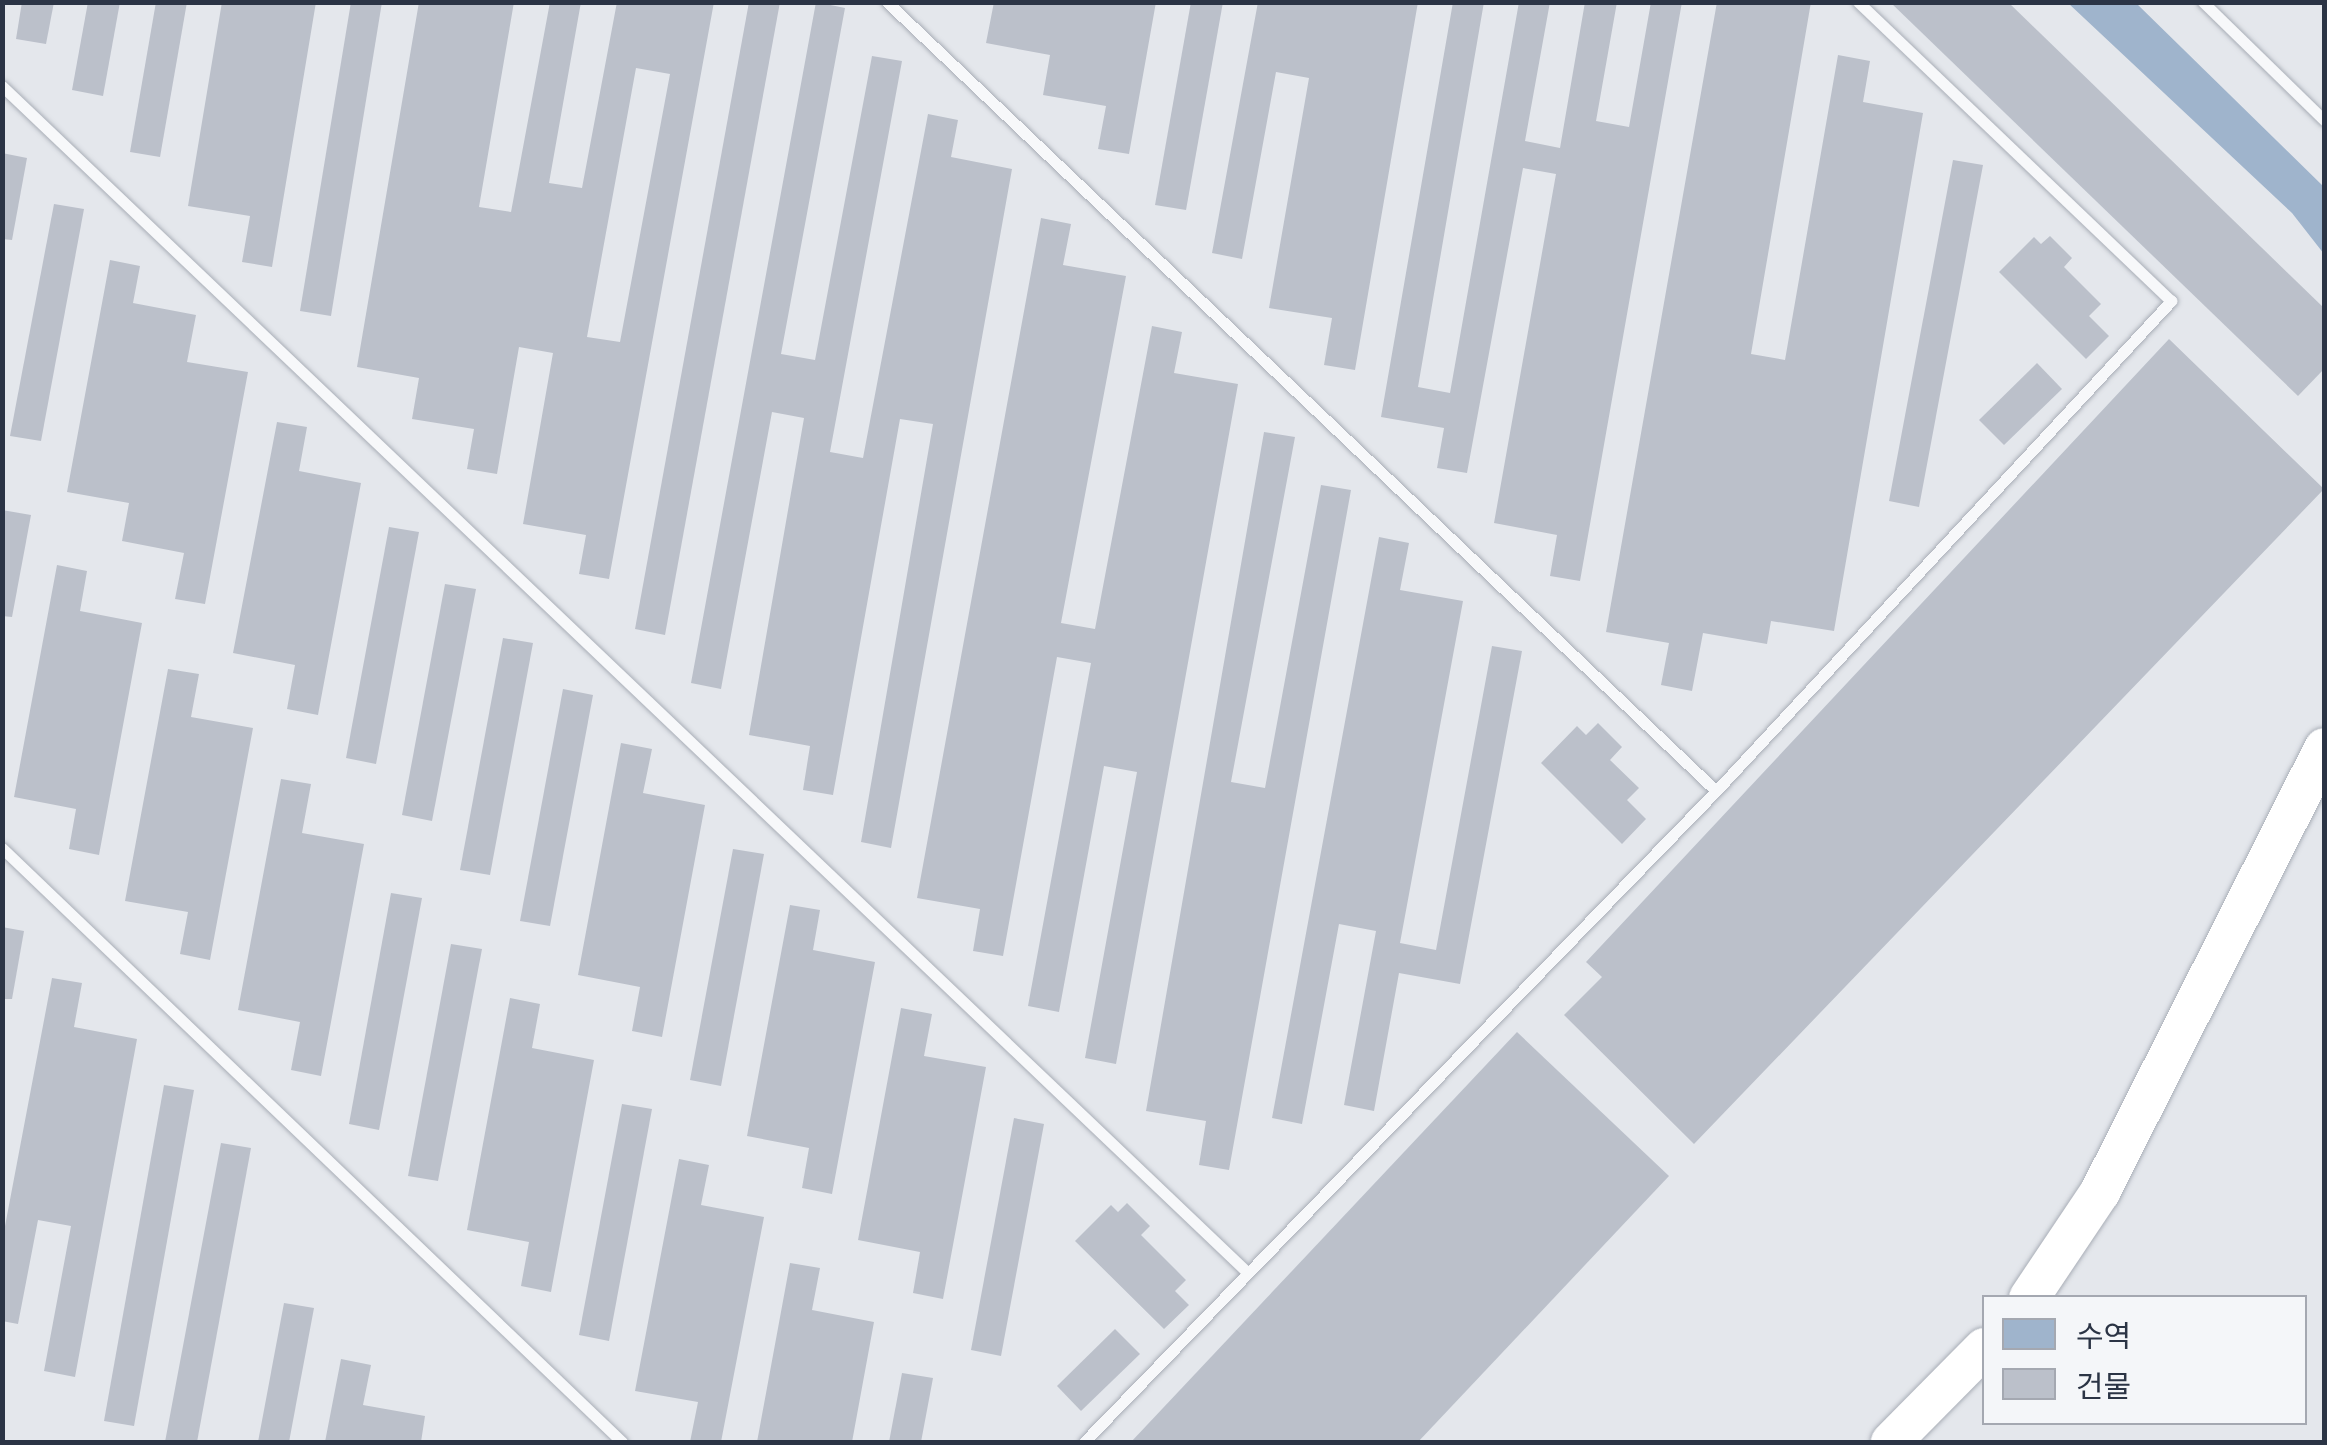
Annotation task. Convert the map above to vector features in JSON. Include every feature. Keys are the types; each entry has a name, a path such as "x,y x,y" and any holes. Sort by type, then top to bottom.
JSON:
{"highway":[{"path":"2031,1295 2100,1192 2324,748"},
{"path":"2058,1295 2142,1165 2324,807"},
{"path":"1891,1442 1982,1350"},
{"path":"1929,1442 1982,1387"}],"lane":[{"path":"887,2 1716,791"},
{"path":"1084,1442 1716,791 2171,301 1858,2"},
{"path":"2203,2 2324,120"},
{"path":"2,86 1246,1271"},
{"path":"2,848 622,1442"}],"water":[{"path":"2068,3 2136,3 2324,187 2324,254 2292,213"}],"building":[{"path":"22,2 54,2 46,44 16,39"},
{"path":"88,2 120,2 103,96 72,90"},
{"path":"156,2 187,2 160,157 130,152"},
{"path":"222,2 316,2 272,267 242,262 250,216 188,206"},
{"path":"351,2 382,2 331,316 300,311"},
{"path":"419,2 514,2 479,207 511,212 550,2 581,2 549,183 582,188 617,2 714,2 609,579 579,574 586,535 523,524 553,353 519,347 497,474 467,469 474,429 412,419 419,378 357,367","holes":["636,68 670,74 620,342 587,337"]},
{"path":"749,2 780,2 665,635 635,629"},
{"path":"816,2 845,8 781,354 815,360 872,56 902,61 830,452 863,458 928,114 958,120 951,157 1012,169 891,848 861,842 933,424 900,419 833,795 803,790 810,746 749,735 804,418 772,412 721,689 691,683"},
{"path":"994,2 1156,2 1129,154 1098,149 1106,106 1043,95 1050,55 986,43"},
{"path":"1191,2 1223,2 1186,210 1155,205"},
{"path":"1258,2 1418,2 1355,370 1324,365 1332,318 1269,308 1309,78 1276,72 1242,259 1212,253"},
{"path":"1453,2 1484,2 1418,387 1450,393 1519,2 1550,2 1525,141 1560,148 1585,2 1617,2 1596,121 1629,127 1651,2 1682,2 1580,581 1550,576 1557,535 1494,523 1556,174 1523,168 1467,473 1437,468 1444,428 1381,417"},
{"path":"1717,2 1811,2 1751,354 1785,360 1838,55 1870,61 1863,102 1923,113 1834,631 1771,621 1767,644 1703,633 1692,691 1661,685 1669,643 1606,632"},
{"path":"1890,2 2008,2 2324,308 2324,369 2298,396"},
{"path":"2,153 27,158 12,240 2,239"},
{"path":"1953,160 1983,165 1919,507 1889,501"},
{"path":"54,204 84,209 41,441 10,436"},
{"path":"1041,218 1071,224 1063,265 1126,276 1061,623 1095,629 1152,326 1182,332 1174,373 1238,384 1116,1064 1085,1058 1137,772 1104,766 1059,1012 1028,1006 1091,663 1057,657 1003,956 973,951 980,909 917,898"},
{"path":"2050,236 2072,258 2064,267 2101,304 2089,316 2109,336 2086,359 1999,272 2034,237 2041,244"},
{"path":"110,260 140,266 133,303 196,315 187,362 248,372 205,604 175,599 184,553 122,541 129,503 67,492"},
{"path":"2169,339 2324,489 1694,1144 1564,1015 1602,977 1586,962"},
{"path":"2037,363 2062,389 2004,445 1979,420"},
{"path":"277,422 307,427 299,471 361,483 318,715 287,709 295,665 233,653"},
{"path":"1264,432 1295,437 1231,782 1265,788 1321,485 1351,490 1229,1170 1199,1165 1206,1121 1146,1111"},
{"path":"2,510 31,515 12,617 2,616"},
{"path":"389,527 419,532 376,764 346,758"},
{"path":"1379,537 1409,543 1400,590 1463,601 1400,943 1436,950 1492,646 1522,651 1460,984 1399,973 1374,1111 1344,1105 1376,931 1339,924 1302,1124 1272,1118"},
{"path":"57,565 87,571 80,611 142,623 99,855 69,849 76,809 14,797"},
{"path":"445,584 476,589 432,821 402,815"},
{"path":"503,638 533,643 490,875 460,870"},
{"path":"168,669 199,674 191,717 253,728 210,960 180,954 188,912 125,901"},
{"path":"563,689 593,695 550,926 520,921"},
{"path":"1598,723 1622,747 1610,760 1639,788 1627,800 1646,819 1622,844 1541,763 1577,726 1586,735"},
{"path":"621,743 652,749 643,793 705,805 662,1037 632,1031 640,987 578,975"},
{"path":"281,779 311,784 302,833 364,844 321,1076 291,1070 300,1022 238,1010"},
{"path":"733,849 764,854 721,1086 690,1080"},
{"path":"391,893 422,898 379,1130 349,1124"},
{"path":"790,905 820,910 813,950 875,962 832,1194 802,1188 809,1148 747,1136"},
{"path":"2,927 24,931 12,999 2,999"},
{"path":"451,944 482,949 438,1181 408,1176"},
{"path":"52,978 82,983 74,1027 137,1039 75,1377 44,1371 71,1226 38,1220 18,1324 2,1321 2,1242"},
{"path":"510,998 540,1004 532,1048 594,1060 551,1292 521,1286 529,1242 467,1230"},
{"path":"901,1008 932,1014 924,1056 986,1067 943,1299 913,1293 920,1252 858,1240"},
{"path":"1517,1032 1669,1176 1418,1442 1131,1442"},
{"path":"164,1085 194,1090 134,1426 104,1421"},
{"path":"622,1104 652,1109 609,1341 579,1335"},
{"path":"1014,1118 1044,1124 1001,1356 971,1350"},
{"path":"221,1143 251,1148 197,1442 165,1442"},
{"path":"679,1159 709,1165 701,1205 764,1217 721,1442 690,1442 698,1402 635,1391"},
{"path":"1127,1203 1150,1226 1141,1235 1186,1280 1175,1291 1189,1305 1164,1329 1075,1241 1111,1205 1118,1212"},
{"path":"790,1263 820,1268 812,1310 874,1322 852,1442 757,1442"},
{"path":"284,1303 314,1308 289,1442 258,1442"},
{"path":"1115,1329 1140,1354 1081,1411 1057,1386"},
{"path":"341,1359 371,1365 363,1405 425,1416 421,1442 325,1442"},
{"path":"902,1373 933,1378 921,1442 889,1442"}]}
